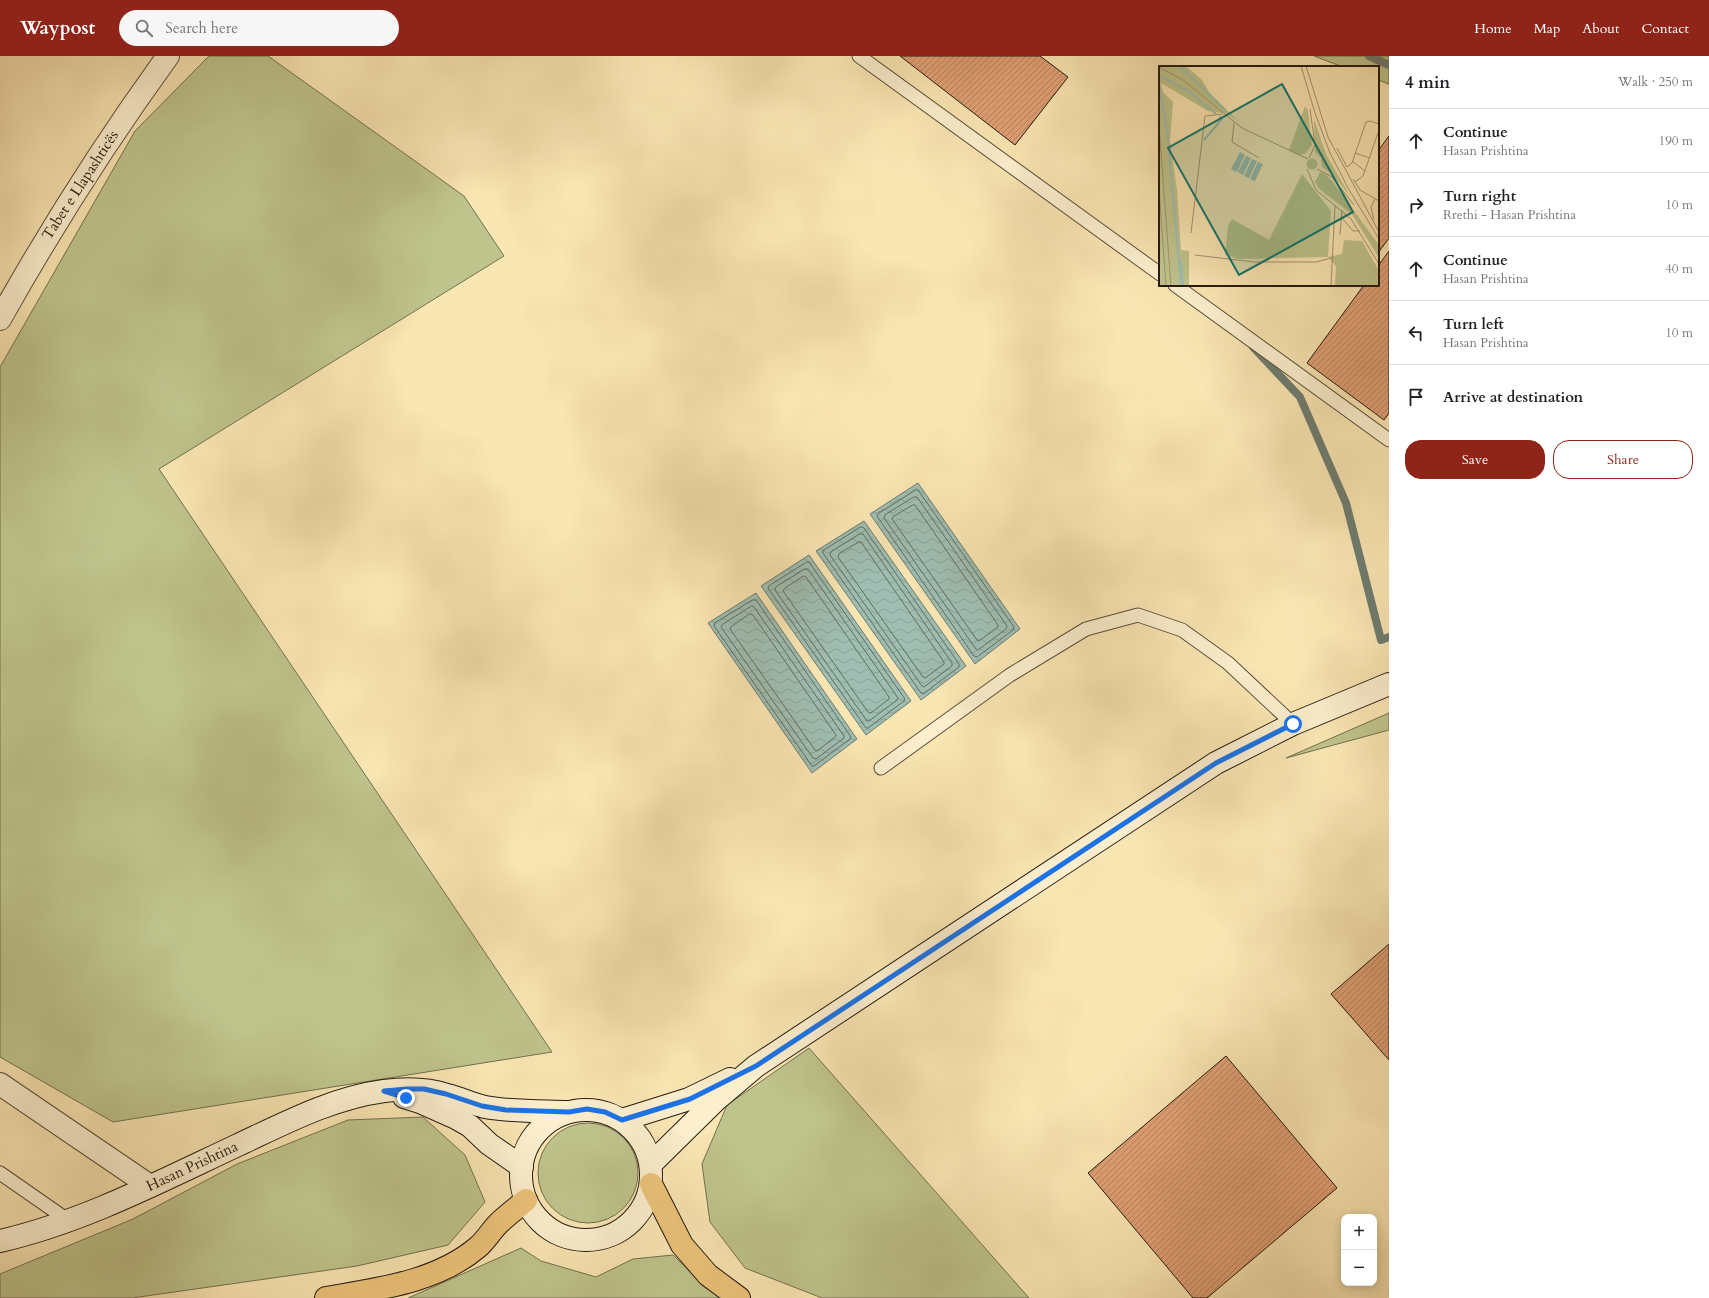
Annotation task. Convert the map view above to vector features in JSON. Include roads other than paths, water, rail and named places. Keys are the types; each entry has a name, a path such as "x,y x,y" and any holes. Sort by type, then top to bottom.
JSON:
{"highway":[{"path":"651,1174 682,1245 708,1275 739,1298"},
{"path":"326,1298 388,1287 431,1273 460,1260 479,1246 498,1224 526,1200"}],"main road":[{"name":"Tabet e Llapashticës","path":"0,319 55,224 127,112 168,56"},
{"path":"622,1120 690,1099 756,1066 1216,763 1293,724 1389,684"},
{"path":"651,1174 717,1099 756,1066"},
{"path":"0,1084 150,1186"},
{"name":"Hasan Prishtina","path":"0,1241 69,1221 150,1186 304,1114 344,1099 384,1091 424,1089 446,1094 482,1106 506,1110 569,1112"},
{"name":"Hasan Prishtina","path":"384,1091 420,1102 456,1118 470,1126 489,1144 522,1167"},
{"path":"587,1109 605,1112 622,1120 635,1132 645,1147 651,1174 645,1202 635,1218 621,1230 603,1238 585,1240 566,1237 549,1229 536,1216 526,1200 522,1184 522,1167 526,1149 537,1132 552,1120 569,1112 587,1109"}],"lane":[{"path":"859,56 1159,273"},
{"path":"1176,286 1389,440"},
{"path":"881,768 1010,675 1080,632 1138,615 1182,630 1228,663 1293,724"},
{"path":"2,1176 69,1221"}],"water":[{"path":"918,483 1020,629 975,664 870,514"},
{"path":"864,521 966,666 921,700 816,551"},
{"path":"809,555 911,701 866,735 761,586"},
{"path":"756,593 857,739 812,773 708,623"}],"waterway":[{"path":"1369,56 1389,65"},
{"path":"1253,347 1300,397 1346,503 1381,640 1389,637"}]}
